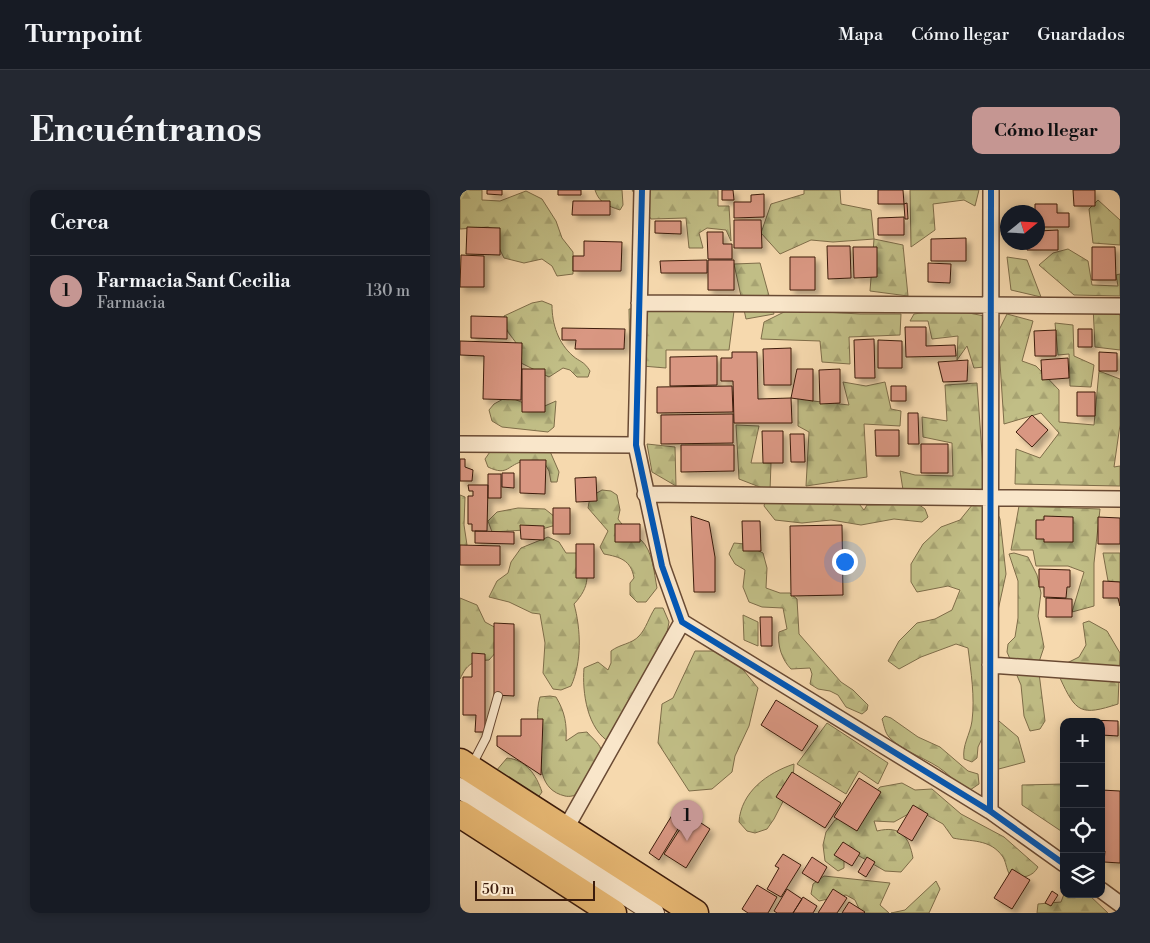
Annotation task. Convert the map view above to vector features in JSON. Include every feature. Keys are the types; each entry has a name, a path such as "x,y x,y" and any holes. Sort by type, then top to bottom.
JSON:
{"highway":[{"path":"463,773 566,828 695,913"},
{"path":"460,814 613,913"}],"street":[{"path":"642,190 636,445 662,566 682,622 990,811 1060,861"},
{"path":"990,811 989,499 991,190"},
{"path":"639,303 1120,306"},
{"path":"460,444 636,445"},
{"path":"645,494 1120,499"},
{"path":"566,828 682,622"},
{"path":"990,665 1120,674"},
{"path":"463,773 654,913"},
{"path":"1105,893 1120,904"}],"lane":[{"path":"463,773 486,738 498,696"}],"green space":[{"path":"460,190 482,190 482,200 500,201 526,191 542,199 556,221 562,238 573,252 573,274 557,276 552,266 542,259 524,263 504,258 499,248 497,230 488,227 460,229"},
{"path":"595,190 622,190 623,205 620,210 602,201"},
{"path":"632,190 718,190 718,206 729,206 731,241 726,230 707,228 699,233 703,248 689,248 686,218 651,219"},
{"path":"804,190 840,190 841,204 871,210 874,239 833,242 811,240 780,254 761,233 771,204 804,194"},
{"path":"910,190 979,190 975,206 964,200 933,204 935,230 911,247"},
{"path":"1098,200 1120,220 1120,245 1093,243 1089,209"},
{"path":"874,239 903,245 908,296 870,291"},
{"path":"1068,249 1088,261 1092,285 1118,286 1116,275 1120,274 1120,296 1074,295 1039,265 1053,253"},
{"path":"1007,257 1027,260 1041,297 1011,290"},
{"path":"760,263 774,314 746,319 734,264"},
{"path":"542,301 552,305 553,319 563,345 588,368 590,371 588,377 577,377 570,370 563,368 549,377 521,363 519,348 506,329 504,316 532,303"},
{"path":"1093,306 1120,315 1120,350 1095,347"},
{"path":"629,309 734,311 729,350 666,350 666,368 630,365"},
{"path":"948,309 995,318 994,366 974,368 967,346 957,360 958,336 932,339 928,321 910,321 914,314"},
{"path":"788,310 901,314 900,335 849,337 850,364 822,362 820,341 761,339 764,322"},
{"path":"1007,314 1033,321 1022,361 1036,366 1059,390 1059,422 1094,425 1099,371 1120,379 1120,425 1114,467 1120,466 1120,486 1015,484 1016,449 1040,458 1059,433 1041,413 1004,424 998,332"},
{"path":"1055,323 1073,325 1074,356 1094,365 1091,387 1070,386 1069,354 1058,355"},
{"path":"843,382 866,386 885,382 891,409 901,411 900,426 864,424 867,477 806,486 809,432 798,426 798,395 813,401 849,405"},
{"path":"977,383 985,495 904,496 900,471 915,475 953,476 952,443 923,437 922,417 947,421 945,385"},
{"path":"505,398 514,399 538,409 556,401 554,427 548,432 502,427 492,421 489,410 494,404"},
{"path":"736,425 759,426 751,463 771,463 770,491 739,479"},
{"path":"647,444 675,447 676,486 652,472"},
{"path":"492,449 549,449 559,472 557,482 551,482 549,471 545,464 525,461 500,471 488,467 485,459"},
{"path":"602,490 611,491 617,495 620,510 618,519 641,540 651,556 657,588 646,602 637,602 630,595 630,583 634,578 633,572 627,563 615,556 604,554 600,547 608,531 588,508 590,497"},
{"path":"460,495 465,497 464,525 467,545 460,549"},
{"path":"821,498 833,505 855,499 864,510 867,505 918,504 925,509 928,517 922,522 894,519 861,525 831,520 802,523 775,520 764,506 765,502"},
{"path":"977,499 994,505 1000,519 1006,574 990,647 988,726 978,747 977,758 972,762 964,759 965,745 973,712 968,648 956,644 921,657 899,669 888,661 899,641 917,623 935,619 952,610 960,590 948,586 917,592 911,582 911,564 923,544 941,527 960,520"},
{"path":"1019,506 1100,509 1094,563 1094,606 1072,612 1084,572 1068,566 1036,566 1033,550 1011,550"},
{"path":"518,508 545,509 555,517 556,525 542,529 492,532 488,521 497,512"},
{"path":"548,537 559,542 566,553 578,553 587,573 586,585 574,604 579,635 579,656 575,677 571,686 561,690 553,689 543,673 545,643 540,614 532,613 509,602 489,597 497,581 508,573 511,562 521,548"},
{"path":"734,543 745,544 763,553 767,568 766,588 780,593 790,593 797,599 799,634 841,682 853,690 868,705 867,710 862,714 846,707 838,695 830,691 818,689 810,684 812,674 810,668 791,669 788,665 783,657 779,642 779,632 787,629 783,608 762,607 749,602 743,587 745,570 735,564 729,554"},
{"path":"1014,553 1028,557 1037,575 1041,593 1038,616 1044,647 1038,665 1045,721 1040,729 1030,731 1024,716 1021,685 1007,652 1008,644 1015,637 1018,618 1018,581 1009,554"},
{"path":"1103,553 1120,553 1120,582 1108,581"},
{"path":"460,598 477,605 485,622 500,630 498,650 489,660 471,664 460,679"},
{"path":"655,608 663,608 669,622 666,638 611,743 596,729 591,720 585,699 584,668 598,662 608,670 611,663 611,651 633,641 639,636"},
{"path":"743,615 758,622 758,646 744,640"},
{"path":"1089,621 1107,631 1120,653 1118,704 1096,710 1081,709 1076,705 1060,678 1067,663 1079,657 1086,645 1083,623"},
{"path":"695,651 718,651 735,660 758,688 749,726 735,756 732,772 712,789 689,791 658,743 662,704 673,698"},
{"path":"540,697 556,697 563,713 566,724 566,741 578,733 587,732 601,749 589,779 579,793 572,796 556,793 550,788 541,767 538,709"},
{"path":"885,716 891,718 918,737 940,747 968,771 978,774 979,784 970,790 965,788 938,767 895,743 886,731 882,719"},
{"path":"993,716 1018,737 1025,762 995,770"},
{"path":"827,723 888,763 878,784 859,771 846,794 797,764"},
{"path":"507,758 514,759 525,765 537,779 542,792 537,799 496,771"},
{"path":"794,764 793,782 767,829 755,833 747,831 739,822 741,811 750,793 765,778"},
{"path":"902,783 915,790 932,789 961,814 1004,837 1038,867 1030,875 1012,878 1003,857 992,847 980,842 953,838 943,824 923,813 912,812 894,822 874,821 877,831 898,831 909,844 913,858 901,872 885,871 854,853 844,856 844,868 838,871 825,861 823,845 826,832 835,820 856,815 880,787"},
{"path":"1060,784 1060,830 1022,805 1022,785"},
{"path":"824,876 890,883 880,905 889,913 861,913 855,900 846,895 819,901 811,894 813,884"},
{"path":"936,881 940,889 929,913 891,913 905,910"},
{"path":"1062,898 1092,898 1108,913 1037,913 1038,904 1061,902"}],"building":[{"path":"487,190 502,190 502,195 487,194"},
{"path":"558,190 581,190 581,195 558,195"},
{"path":"722,190 733,190 734,200 722,200"},
{"path":"878,190 903,190 904,204 878,204"},
{"path":"1073,190 1095,190 1095,206 1074,206"},
{"path":"764,194 764,217 734,218 734,202 751,202 751,195"},
{"path":"573,201 610,201 610,215 572,215"},
{"path":"907,203 908,219 905,219 904,204"},
{"path":"1057,204 1057,213 1069,213 1069,227 1045,227 1045,205 1035,205"},
{"path":"904,217 904,235 878,235 878,218"},
{"path":"734,220 761,220 762,248 734,248"},
{"path":"655,221 681,221 681,234 655,233"},
{"path":"467,227 500,228 500,255 466,254"},
{"path":"1058,230 1058,250 1045,250 1045,231"},
{"path":"707,232 723,232 723,244 732,244 732,259 708,259"},
{"path":"966,238 966,261 931,261 931,239"},
{"path":"584,241 622,242 621,271 573,271 573,256 584,256"},
{"path":"827,246 850,246 851,278 828,279"},
{"path":"853,247 877,247 877,277 854,278"},
{"path":"1092,247 1115,247 1116,280 1092,280"},
{"path":"461,255 484,256 484,287 460,287"},
{"path":"790,257 815,257 815,290 790,290"},
{"path":"707,260 707,273 661,273 660,261"},
{"path":"708,260 734,260 734,290 708,290"},
{"path":"928,263 951,264 950,283 928,282"},
{"path":"471,316 507,317 507,339 471,338"},
{"path":"905,327 926,327 926,346 955,345 956,356 906,357"},
{"path":"562,328 625,329 624,349 575,349 576,340 562,340"},
{"path":"1078,329 1092,329 1092,347 1078,347"},
{"path":"1056,330 1056,356 1035,356 1034,331"},
{"path":"874,339 875,378 855,378 854,340"},
{"path":"878,340 902,341 902,368 878,368"},
{"path":"460,341 522,343 521,400 483,399 484,356 460,355"},
{"path":"791,348 791,385 764,385 763,349"},
{"path":"732,352 757,352 758,399 791,398 792,423 734,423 733,381 721,381 721,358 732,358"},
{"path":"1099,352 1117,353 1117,371 1099,371"},
{"path":"717,356 717,385 670,386 670,357"},
{"path":"1068,358 1069,378 1042,380 1041,360"},
{"path":"968,360 967,381 943,382 938,362"},
{"path":"522,369 545,369 545,412 522,412"},
{"path":"797,369 813,369 813,401 791,398"},
{"path":"840,369 840,403 820,404 819,370"},
{"path":"732,386 733,412 657,413 657,387"},
{"path":"891,386 906,386 906,401 891,401"},
{"path":"1077,392 1095,392 1095,416 1077,416"},
{"path":"908,413 918,413 919,444 908,444"},
{"path":"733,414 733,443 661,444 661,415"},
{"path":"1032,415 1048,430 1032,447 1016,432"},
{"path":"875,430 899,430 899,456 876,456"},
{"path":"762,431 783,431 783,463 763,463"},
{"path":"790,434 804,434 805,462 791,462"},
{"path":"921,444 948,444 948,473 921,473"},
{"path":"681,445 734,445 734,471 681,472"},
{"path":"460,459 465,459 465,467 473,470 472,481 460,481"},
{"path":"520,460 546,460 545,494 520,493"},
{"path":"502,473 514,473 514,488 502,487"},
{"path":"488,474 501,474 501,498 488,498"},
{"path":"596,477 597,501 576,502 575,478"},
{"path":"468,485 488,485 487,531 472,531 472,524 468,524 468,496 473,496 473,491 469,491"},
{"path":"553,508 570,508 570,534 553,534"},
{"path":"691,516 709,522 715,557 715,592 694,592"},
{"path":"1044,516 1073,517 1073,542 1044,542 1044,539 1036,539 1036,520 1044,520"},
{"path":"1098,517 1120,518 1120,544 1098,544"},
{"path":"742,521 760,521 761,551 743,551"},
{"path":"615,524 640,524 640,542 615,542"},
{"path":"520,525 544,526 544,540 521,539"},
{"path":"842,525 843,595 791,596 790,526"},
{"path":"475,531 514,532 514,544 475,543"},
{"path":"576,544 594,544 594,578 576,578"},
{"path":"460,545 500,546 500,565 460,565"},
{"path":"1039,569 1070,570 1070,587 1067,587 1066,598 1044,597 1044,587 1039,587"},
{"path":"1103,581 1120,582 1120,606 1118,598 1103,598"},
{"path":"1046,598 1072,599 1072,617 1046,617"},
{"path":"760,617 772,617 772,646 761,646"},
{"path":"494,623 514,624 514,696 494,695"},
{"path":"472,653 485,654 485,732 475,732 476,715 463,715 463,677 472,677"},
{"path":"776,700 818,726 802,751 761,725"},
{"path":"521,719 543,719 541,775 497,746 497,736 521,736"},
{"path":"1105,721 1118,721 1118,736 1105,735"},
{"path":"792,772 841,803 825,828 776,797"},
{"path":"859,778 881,792 857,831 834,817"},
{"path":"1105,790 1120,791 1120,863 1105,862"},
{"path":"913,805 928,814 912,841 897,832"},
{"path":"677,807 687,814 659,860 649,853"},
{"path":"689,815 710,829 686,868 664,854"},
{"path":"843,842 860,853 852,866 834,855"},
{"path":"783,854 801,865 781,897 767,889 779,868 775,866"},
{"path":"812,857 827,867 818,883 802,873"},
{"path":"867,857 875,862 866,877 858,872"},
{"path":"1012,869 1030,880 1012,909 994,898"},
{"path":"757,885 777,897 768,913 748,913 742,909"},
{"path":"787,889 802,899 793,913 777,913 774,911"},
{"path":"833,889 847,898 837,913 818,913"},
{"path":"1052,891 1058,895 1051,906 1045,903"},
{"path":"803,897 817,906 813,913 793,913"},
{"path":"849,902 865,912 842,913"}],"cycle path":[{"path":"642,190 636,445 662,566 682,622 990,811 1060,861"},
{"path":"990,811 991,190"}],"place":[{"name":"Farmacia Sant Cecilia","path":"687,841"}]}
